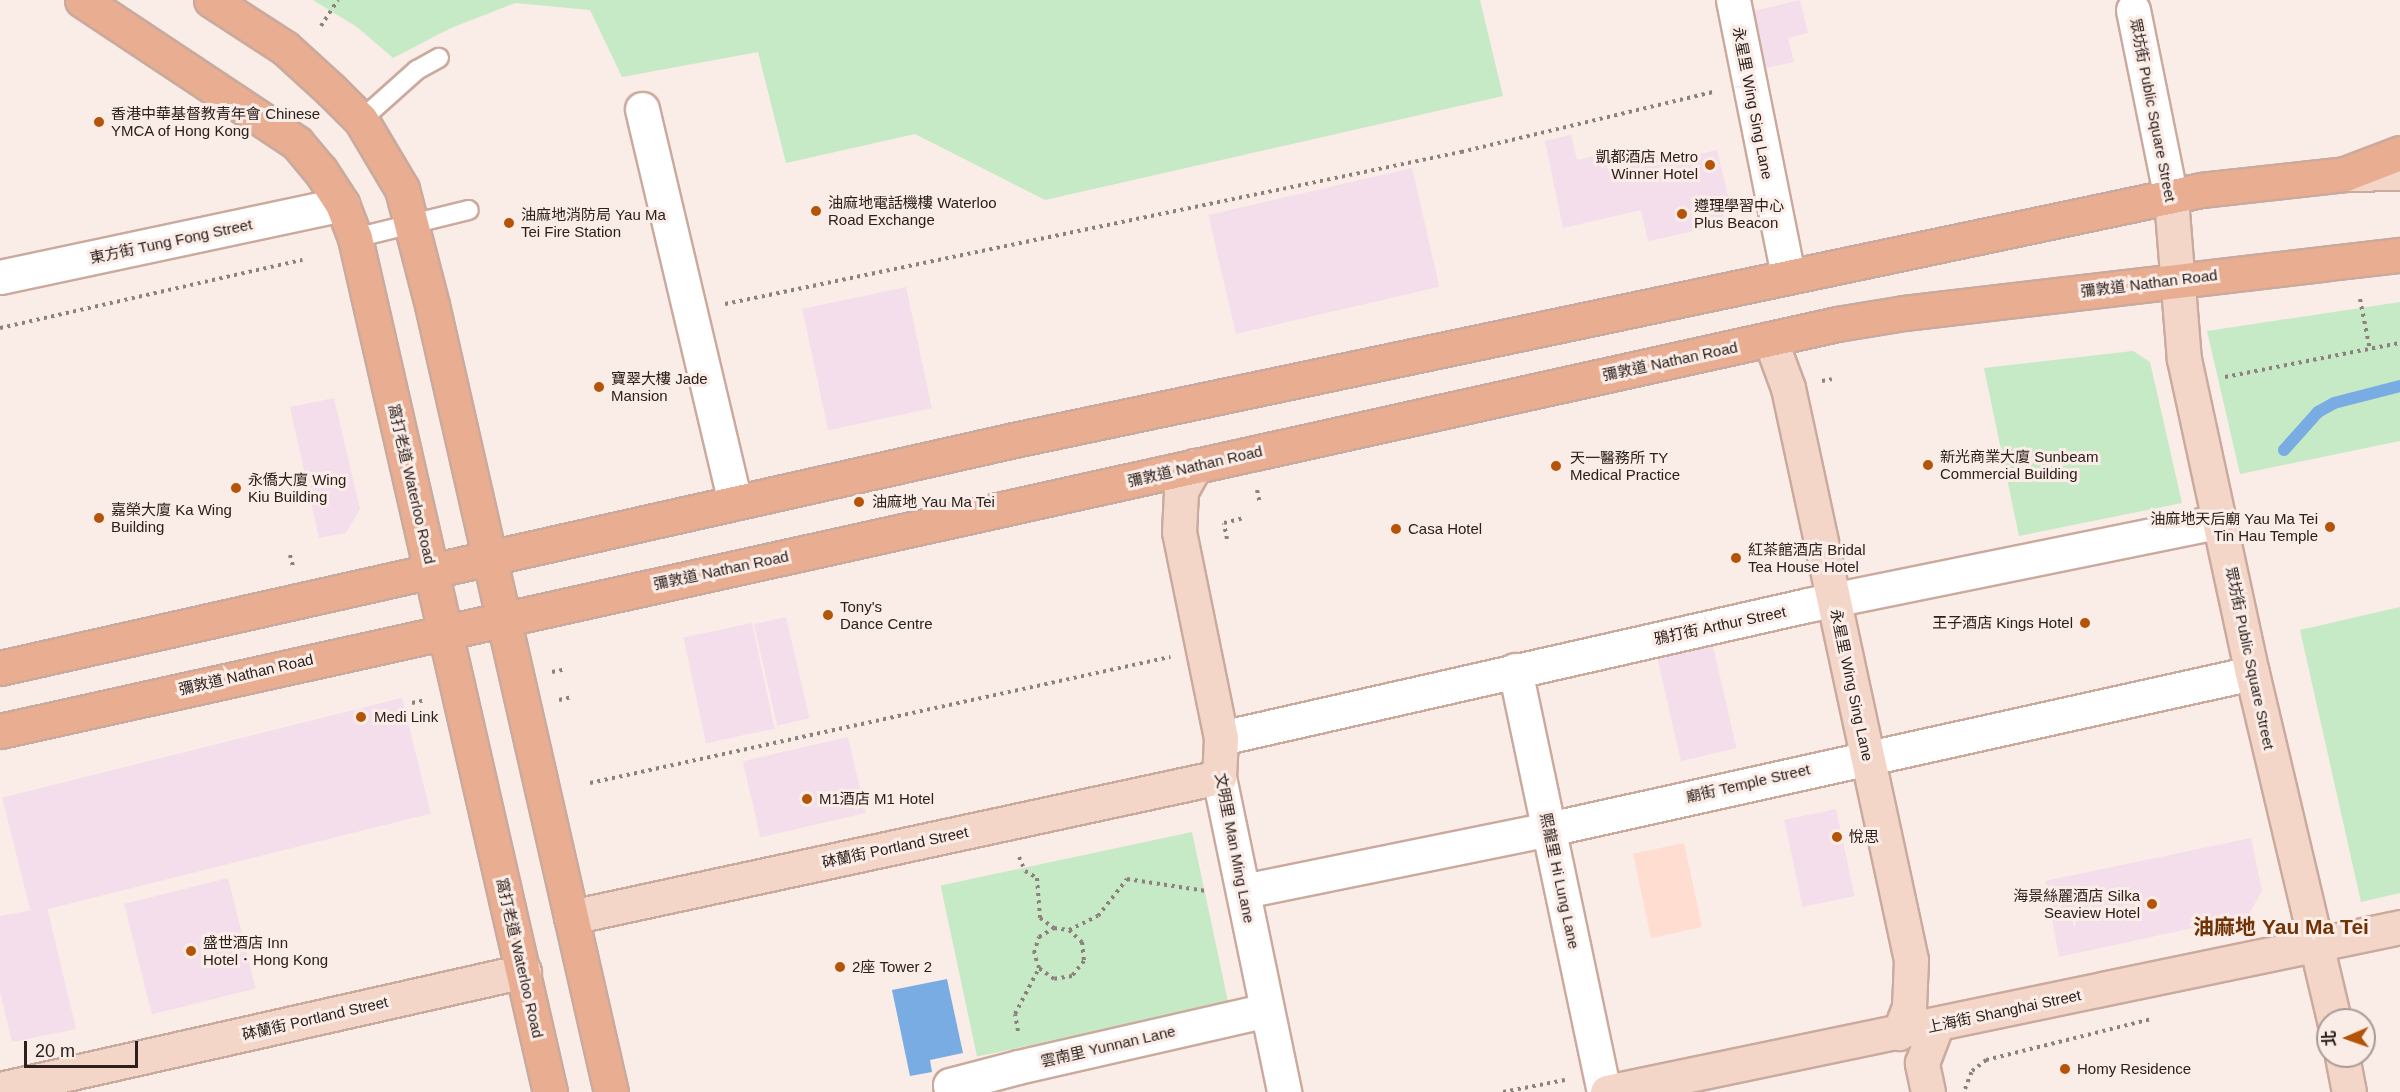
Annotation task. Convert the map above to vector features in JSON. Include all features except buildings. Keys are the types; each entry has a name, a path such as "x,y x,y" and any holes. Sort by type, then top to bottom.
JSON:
{"main road":[{"name":"窩打老道 Waterloo Road","path":"82,0 297,143 320,170 342,204 356,237 550,1092"},
{"path":"211,0 285,48 361,120 385,155 412,223 611,1092"},
{"path":"0,668 735,502 1788,276 2171,199 2218,187 2345,174 2400,153"},
{"name":"彌敦道 Nathan Road","path":"0,731 446,629 1770,339 1904,313 2177,279 2400,255"}],"street":[{"name":"永星里 Wing Sing Lane","path":"1733,0 1788,276"},
{"name":"眾坊街 Public Square Street","path":"2133,10 2171,199 2184,359 2252,673 2331,1008"},
{"path":"642,109 735,502"},
{"path":"2345,174 2400,173"},
{"name":"東方街 Tung Fong Street","path":"0,277 342,204"},
{"name":"永星里 Wing Sing Lane","path":"1770,339 1788,388 1911,960 1909,1007 1899,1033"},
{"name":"文明里 Man Ming Lane","path":"1195,466 1181,491 1179,532 1221,738 1219,777 1284,1092"},
{"name":"鴉打街 Arthur Street","path":"1221,738 1515,670 1835,600 2220,521"},
{"name":"熙龍里 Hi Lung Lane","path":"1515,670 1606,1092"},
{"name":"廟街 Temple Street","path":"1244,891 1549,829 2252,673"},
{"name":"砵蘭街 Portland Street","path":"571,917 1219,777"},
{"name":"上海街 Shanghai Street","path":"1606,1092 1936,1026 2400,927"},
{"name":"砵蘭街 Portland Street","path":"0,1089 524,971"},
{"name":"雲南里 Yunnan Lane","path":"951,1089 1018,1066 1266,1010"},
{"path":"1928,1092 1922,1063 1936,1026"},
{"path":"2344,1068 2349,1092"}],"lane":[{"path":"361,120 417,70 439,58"},
{"path":"356,237 469,210"}],"path":[{"path":"321,26 338,0"},
{"path":"690,312 1461,152 1713,92"},
{"path":"0,328 302,260"},
{"path":"2360,299 2370,350"},
{"path":"2215,379 2400,343"},
{"path":"1256,485 1260,504"},
{"path":"1227,538 1224,523 1244,518"},
{"path":"590,783 1179,655"},
{"path":"412,703 427,699"},
{"path":"1017,852 1025,871 1037,878 1040,918 1054,928 1069,930 1098,916 1127,879 1198,891 1244,891"},
{"path":"1054,928 1039,937 1034,952 1039,968 1054,979 1072,976 1084,961 1082,942 1069,930"},
{"path":"1018,1066 1021,1050 1016,1014 1039,968"},
{"path":"1965,1092 1972,1071 1986,1060 2159,1017"},
{"path":"1503,1092 1569,1079"}],"shaded area":[{"path":"1800,0 1808,33 1788,38 1794,62 1766,68 1753,11"},
{"path":"1571,135 1577,160 1615,151 1618,161 1664,151 1666,162 1717,150 1730,204 1718,226 1648,241 1641,210 1563,228 1545,141"},
{"path":"1412,168 1439,287 1236,334 1208,215"},
{"path":"906,287 932,408 828,430 802,309"},
{"path":"334,398 360,509 346,533 319,538 290,407"},
{"path":"786,617 809,718 777,726 754,624"},
{"path":"752,623 774,729 706,743 684,638"},
{"path":"1712,642 1737,748 1681,761 1656,655"},
{"path":"402,698 431,813 31,913 2,798"},
{"name":"M1酒店 M1 Hotel","path":"848,737 866,813 760,837 743,761"},
{"path":"1836,809 1855,896 1803,907 1784,820"},
{"name":"海景絲麗酒店 Silka Seaview Hotel","path":"2251,838 2262,891 2248,916 2059,957 2045,881"},
{"path":"1684,843 1702,927 1651,938 1633,854"},
{"name":"盛世酒店 Inn Hotel．Hong Kong","path":"228,878 256,989 152,1014 124,904"},
{"path":"47,907 76,1029 12,1042 0,992 0,916"}],"green space":[{"path":"313,0 1480,0 1503,96 1045,200 915,134 786,163 758,52 622,77 590,10 515,3 451,28 393,58 357,27"},
{"path":"2400,302 2400,441 2240,474 2207,331"},
{"path":"2133,351 2150,362 2182,503 2019,536 1984,368"},
{"path":"2400,607 2400,893 2361,902 2300,630"},
{"path":"1192,832 1228,1003 977,1057 941,885"}],"water":[{"path":"947,979 963,1053 930,1060 932,1072 910,1076 892,990"}],"waterway":[{"path":"2284,450 2318,412 2334,403 2400,386"}],"place":[{"name":"香港中華基督教青年會 Chinese YMCA of Hong Kong","path":"99,122"},
{"name":"凱都酒店 Metro Winner Hotel","path":"1710,165"},
{"name":"油麻地電話機樓 Waterloo Road Exchange","path":"816,211"},
{"name":"遵理學習中心 Plus Beacon","path":"1682,214"},
{"name":"油麻地消防局 Yau Ma Tei Fire Station","path":"509,223"},
{"name":"寶翠大樓 Jade Mansion","path":"599,387"},
{"name":"新光商業大廈 Sunbeam Commercial Building","path":"1928,465"},
{"name":"天一醫務所 TY Medical Practice","path":"1556,466"},
{"name":"永僑大廈 Wing Kiu Building","path":"236,488"},
{"name":"油麻地 Yau Ma Tei","path":"859,502"},
{"name":"嘉榮大廈 Ka Wing Building","path":"99,518"},
{"name":"油麻地天后廟 Yau Ma Tei Tin Hau Temple","path":"2330,527"},
{"name":"Casa Hotel","path":"1396,529"},
{"name":"紅茶館酒店 Bridal Tea House Hotel","path":"1736,558"},
{"name":"Tony's Dance Centre","path":"828,615"},
{"name":"王子酒店 Kings Hotel","path":"2085,623"},
{"name":"Medi Link","path":"361,717"},
{"name":"M1酒店 M1 Hotel","path":"807,799"},
{"name":"悅思","path":"1837,837"},
{"name":"海景絲麗酒店 Silka Seaview Hotel","path":"2152,904"},
{"name":"盛世酒店 Inn Hotel．Hong Kong","path":"191,951"},
{"name":"2座 Tower 2","path":"840,967"},
{"name":"Homy Residence","path":"2065,1069"}],"district":[{"name":"油麻地 Yau Ma Tei","path":"2281,927"}]}
